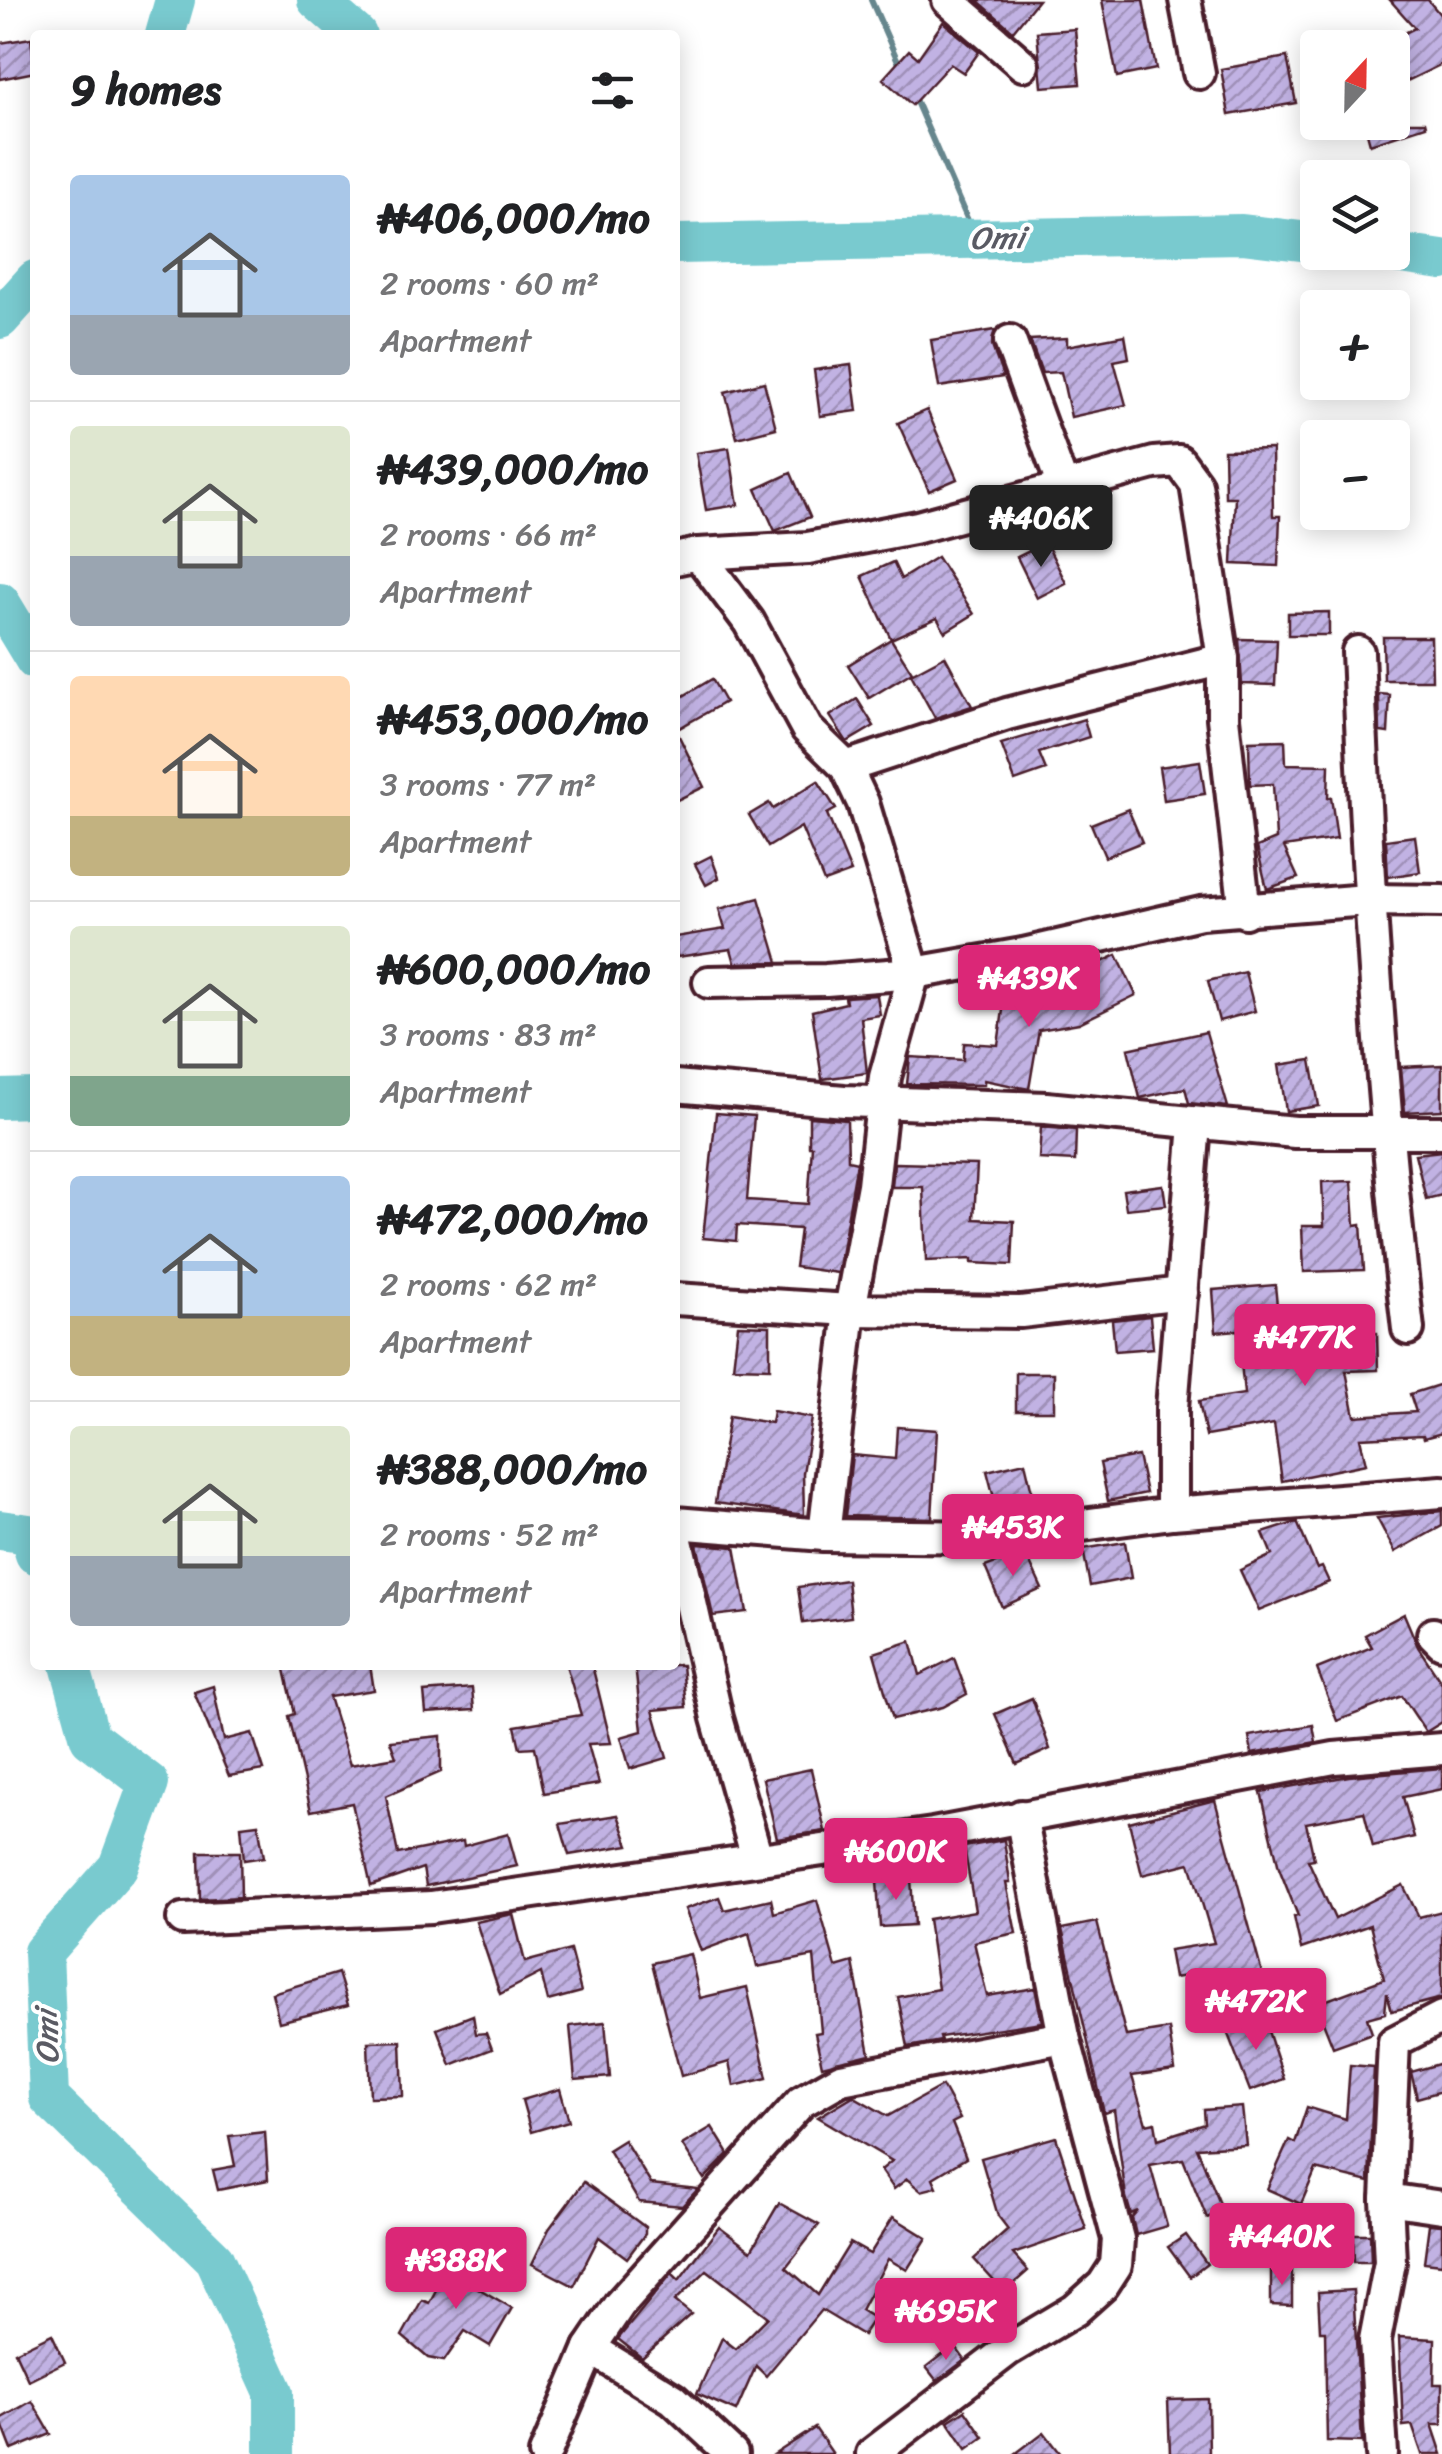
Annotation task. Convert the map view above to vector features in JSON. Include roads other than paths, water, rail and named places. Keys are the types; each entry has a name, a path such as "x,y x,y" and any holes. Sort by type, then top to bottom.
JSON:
{"street":[{"path":"948,0 1023,65"},
{"path":"1185,0 1199,73"},
{"path":"1010,340 1062,484"},
{"path":"686,556 808,548 918,527 1062,484 1179,461 1196,484 1223,659 1223,718 1245,912"},
{"path":"686,556 749,622 807,728 846,768 863,804 914,973 882,1104 874,1185 850,1310 824,1534"},
{"path":"1358,652 1367,900 1385,1135 1408,1330"},
{"path":"846,768 1007,714 1223,659"},
{"path":"708,982 826,980 914,973 1023,954 1201,913 1367,900 1442,901"},
{"path":"680,1086 882,1104 1046,1108 1194,1124 1385,1135 1442,1132"},
{"path":"1172,1513 1172,1408 1194,1124"},
{"path":"680,1299 850,1310 1021,1312 1182,1293"},
{"path":"680,1523 824,1534 994,1537 1172,1513 1442,1492"},
{"path":"680,1555 716,1718 757,1858"},
{"path":"183,1919 431,1907 1020,1816 1334,1758 1442,1749"},
{"path":"872,2454 1008,2350 1075,2310 1103,2285 1116,2265 1118,2239 1064,2038 1020,1816"},
{"path":"1382,2454 1374,2340 1390,2262 1387,2200 1394,2042 1442,2017"},
{"path":"545,2454 590,2348 619,2305 801,2102 842,2080 1064,2038"},
{"path":"1387,2200 1442,2206"},
{"path":"590,2348 673,2399 732,2454"}],"waterway":[{"name":"Omi","path":"166,30 175,0"},
{"name":"Omi","path":"317,0 351,30"},
{"path":"871,0 901,68"},
{"path":"914,97 976,239"},
{"name":"Omi","path":"680,244 1242,234 1300,241"},
{"name":"Omi","path":"1410,255 1442,260"},
{"name":"Omi","path":"0,319 30,286"},
{"name":"Omi","path":"0,602 30,652"},
{"name":"Omi","path":"0,1099 30,1098"},
{"name":"Omi","path":"0,1530 29,1534 30,1537"},
{"name":"Omi","path":"71,1670 90,1738 149,1783 118,1867 43,1952 49,2098 214,2259 274,2392 274,2454"}]}
